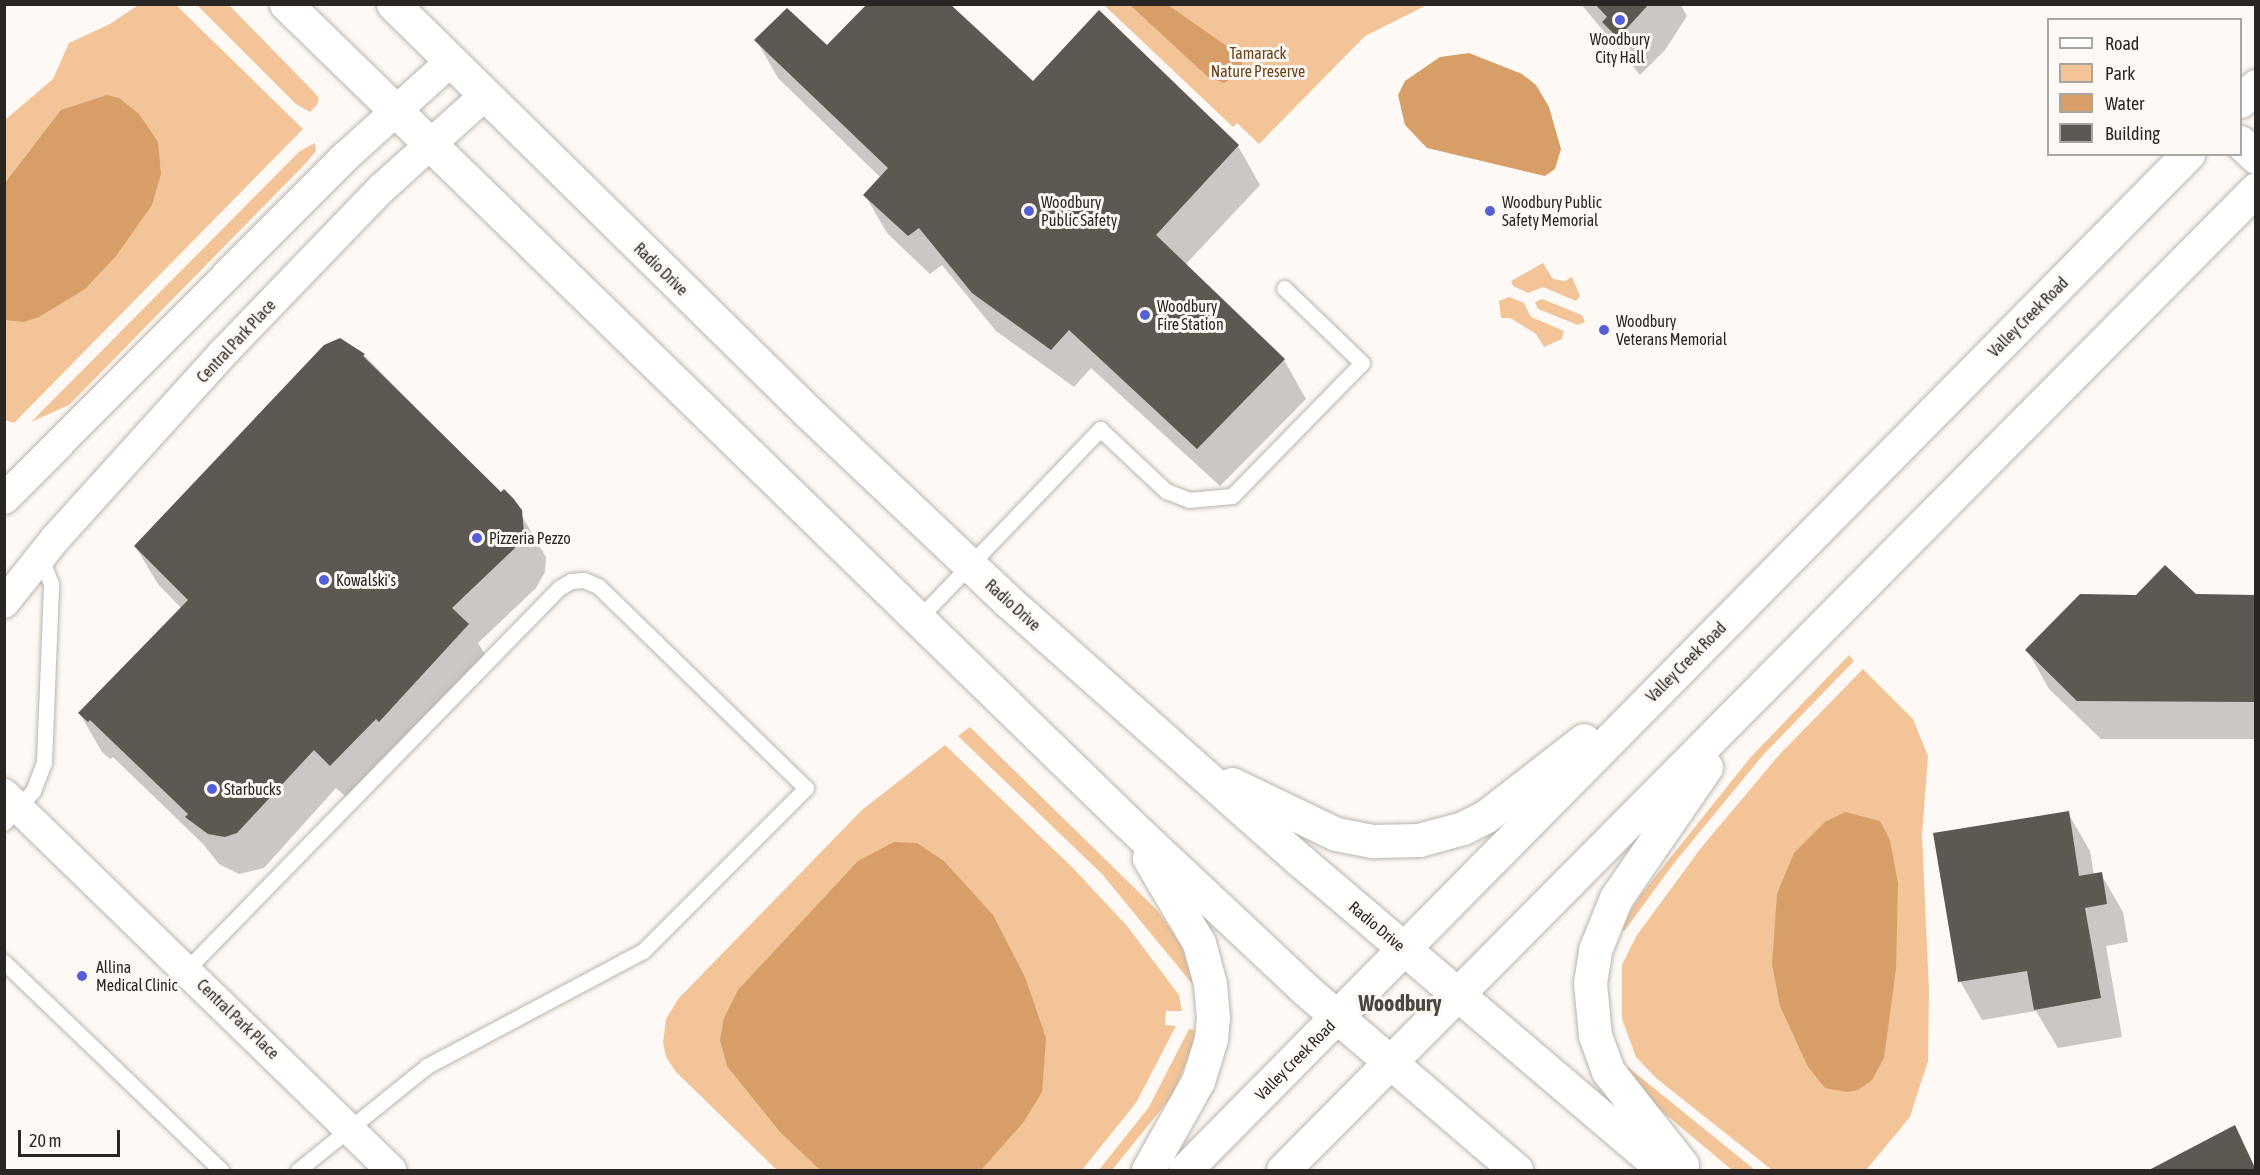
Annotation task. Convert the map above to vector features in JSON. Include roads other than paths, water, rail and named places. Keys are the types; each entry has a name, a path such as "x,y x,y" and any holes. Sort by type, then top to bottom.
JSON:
{"main road":[{"path":"286,4 429,147 1125,820 1337,1017 1515,1170"},
{"name":"Radio Drive","path":"393,4 484,96 969,565 1183,759 1664,1170"},
{"path":"2242,100 2256,86"},
{"path":"2242,143 2256,157"},
{"name":"Valley Creek Road","path":"1185,1170 2186,156"},
{"path":"1282,1170 2256,189"},
{"path":"1183,759 1296,818 1336,834 1385,842 1435,837 1474,823 1503,805 1718,630"},
{"path":"1686,1170 1626,1097 1604,1063 1592,1020 1592,961 1609,912 1624,883 1768,681"},
{"path":"1125,820 1194,933 1207,968 1213,1003 1211,1040 1204,1067 1148,1170"}],"street":[{"path":"4,499 394,112 450,62"},
{"name":"Central Park Place","path":"4,603 41,558 224,352 381,189 484,96"},
{"name":"Central Park Place","path":"9,808 187,969 391,1170"}],"lane":[{"path":"917,620 1100,429 1166,491 1189,500 1232,496 1362,363 1284,288"},
{"path":"9,808 38,782 44,762 51,584 41,558"},
{"path":"187,969 559,588 571,581 584,580 598,586 806,788 643,951 427,1066 298,1170"},
{"path":"4,962 220,1170"}],"water":[{"path":"1130,5 1168,5 1238,54 1242,63 1239,74 1224,83 1208,77"},
{"path":"1469,53 1522,74 1536,85 1549,107 1561,149 1555,169 1545,176 1427,148 1405,125 1398,95 1405,81 1440,57"},
{"path":"107,95 119,98 139,114 158,142 161,174 152,205 116,256 85,289 39,317 24,322 5,320 5,183 61,110"},
{"path":"1845,812 1880,821 1890,840 1898,883 1896,969 1884,1058 1872,1080 1858,1090 1847,1092 1825,1088 1808,1067 1780,1006 1772,964 1777,894 1794,853 1825,822"},
{"path":"894,842 917,843 944,861 993,915 1025,977 1046,1038 1042,1092 1023,1123 981,1170 820,1170 780,1132 727,1066 720,1040 724,1018 738,990 858,861"}],"place":[{"name":"Woodbury City Hall","path":"1620,20"},
{"name":"Woodbury Public Safety","path":"1029,211"},
{"name":"Woodbury Public Safety Memorial","path":"1490,211"},
{"name":"Woodbury Fire Station","path":"1145,315"},
{"name":"Woodbury Veterans Memorial","path":"1604,330"},
{"name":"Pizzeria Pezzo","path":"477,538"},
{"name":"Kowalski's","path":"324,580"},
{"name":"Starbucks","path":"212,789"},
{"name":"Allina Medical Clinic","path":"82,976"}],"district":[{"name":"Woodbury","path":"1400,1004"}],"park label":[{"name":"Tamarack Nature Preserve","path":"1258,62"}]}
